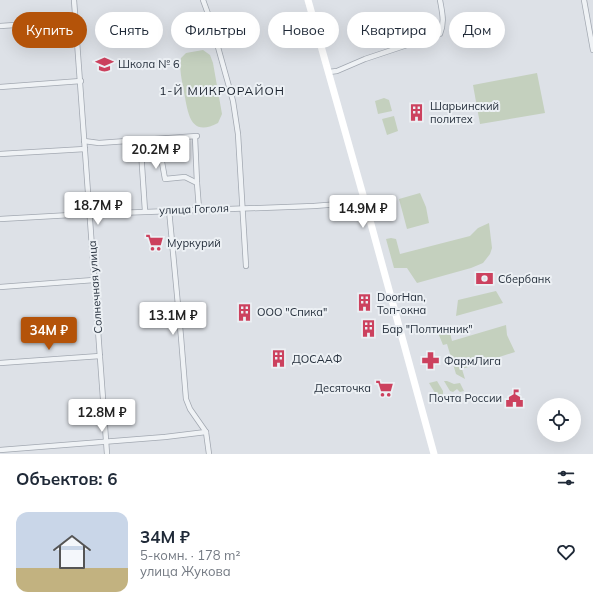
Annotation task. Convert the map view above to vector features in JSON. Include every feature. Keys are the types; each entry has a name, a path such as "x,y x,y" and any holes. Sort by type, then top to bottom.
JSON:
{"street":[{"name":"Солнечная улица","path":"74,0 75,12"},
{"path":"203,0 211,22 233,101 238,134 246,266"},
{"path":"308,0 434,454"},
{"path":"328,72 337,71 365,59 440,34 443,28 440,0"},
{"path":"584,0 593,50"},
{"path":"0,26 12,25"},
{"name":"Солнечная улица","path":"78,48 107,454"},
{"path":"0,87 81,81"},
{"path":"84,141 99,143 196,137 199,209"},
{"path":"0,154 85,149"},
{"path":"145,211 141,151 160,151 165,178 185,177 197,183"},
{"name":"улица Гоголя","path":"0,219 169,210 314,206 365,202"},
{"path":"169,210 186,399 190,409 206,432 209,454"},
{"path":"0,287 94,280"},
{"path":"0,363 100,356"},
{"path":"0,450 165,437 206,432"}],"green space":[{"path":"203,50 210,55 213,63 222,114 218,123 209,127 201,127 196,125 189,115 180,67 181,58 186,53"},
{"path":"537,73 545,113 480,124 473,85"},
{"path":"384,98 389,100 392,111 378,114 375,101"},
{"path":"394,116 398,131 387,135 382,119"},
{"path":"420,193 426,207 429,223 407,229 399,199"},
{"path":"489,223 492,248 490,254 483,263 471,268 417,283 407,268 394,268 386,239 396,239 400,254 470,236 478,228"},
{"path":"496,291 503,303 456,316 458,300"},
{"path":"506,325 507,335 515,352 462,369 465,379 456,374 447,344 443,345 439,335 441,330 449,329 452,341"},
{"path":"437,381 443,391 443,394 437,396 429,383"},
{"path":"444,381 454,384 460,383 464,391 460,392 457,389 453,392 450,391"}],"place":[{"name":"Школа № 6","path":"105,64"},
{"name":"Шарьинский политех","path":"417,112"},
{"name":"Муркурий","path":"154,243"},
{"name":"Сбербанк","path":"485,279"},
{"name":"DoorHan, Топ-окна","path":"364,303"},
{"name":"ООО \"Спика\"","path":"244,312"},
{"name":"Бар \"Полтинник\"","path":"369,329"},
{"name":"ДОСААФ","path":"279,359"},
{"name":"ФармЛига","path":"431,361"},
{"name":"Десяточка","path":"384,388"},
{"name":"Почта России","path":"515,398"}],"district":[{"name":"1-Й МИКРОРАЙОН","path":"222,91"}]}
